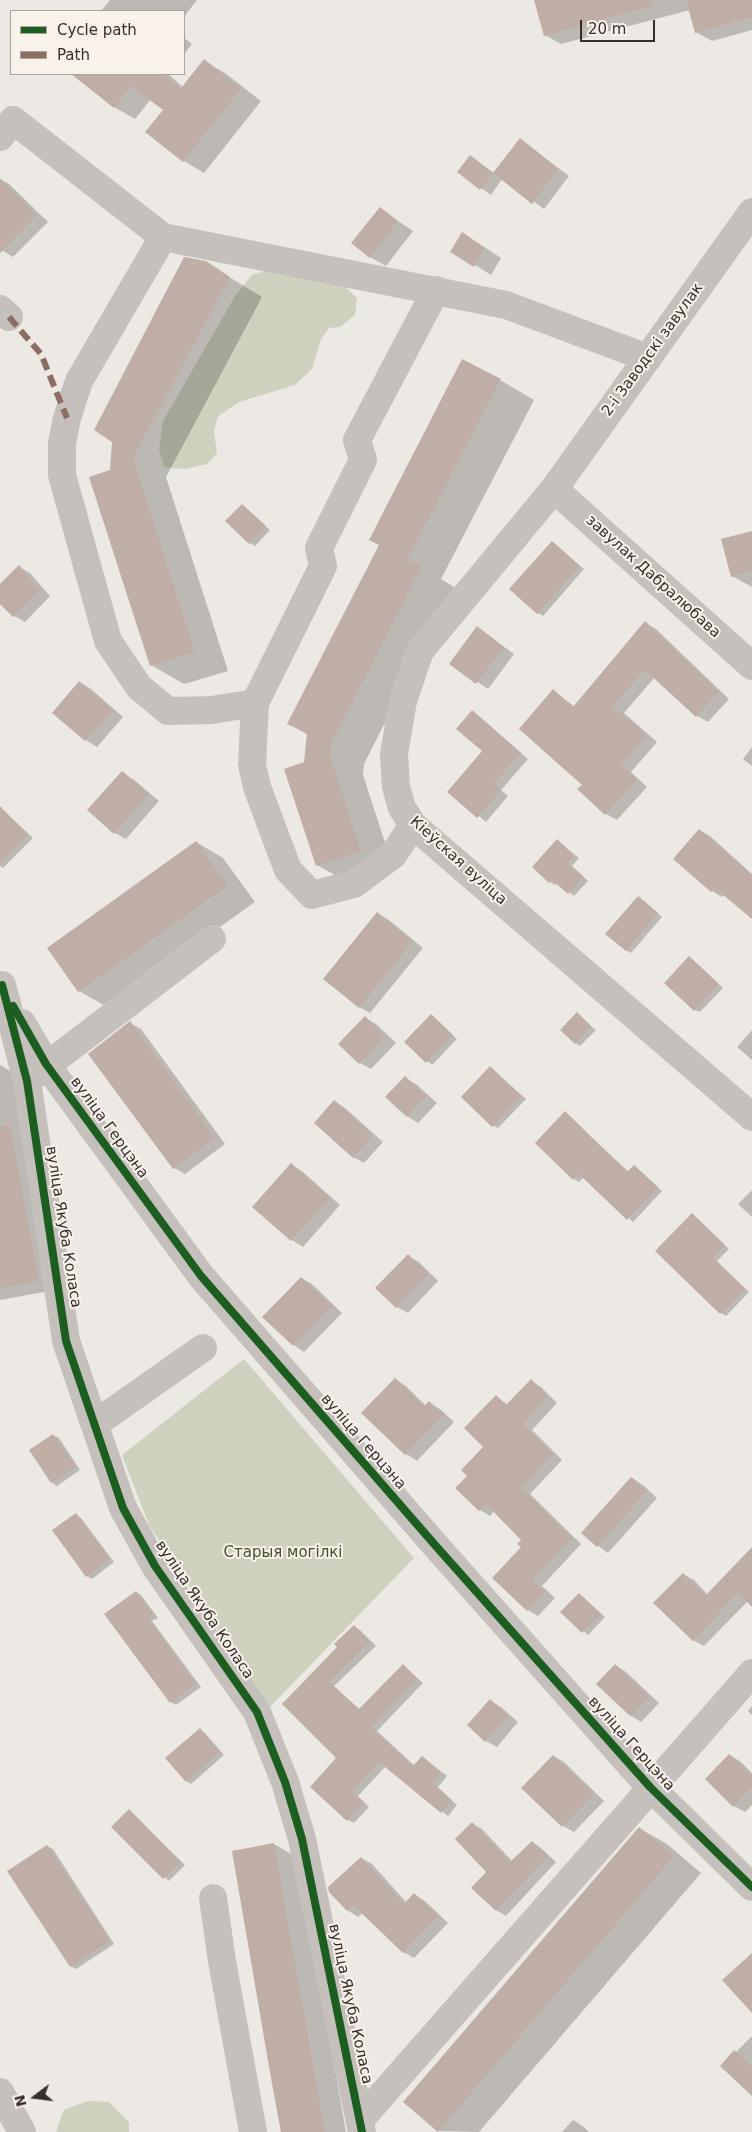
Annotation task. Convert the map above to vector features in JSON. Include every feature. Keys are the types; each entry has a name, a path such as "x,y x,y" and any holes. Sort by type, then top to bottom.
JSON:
{"street":[{"path":"0,136 13,120 163,237 506,305 648,358"},
{"name":"2-і Заводскі завулак","path":"554,489 752,212"},
{"path":"163,237 79,380 67,418 62,443 62,475 108,641 139,687 168,711 212,710 256,703"},
{"path":"413,825 393,855 354,884 312,895 288,870 257,787 252,765 256,703 323,566 319,548 363,460 357,440 436,290"},
{"name":"завулак Дабралюбава","path":"554,489 752,666"},
{"name":"Кіеўская вуліца","path":"554,489 420,651 403,701 394,754 396,786 402,808 413,825 752,1117"},
{"path":"36,1073 212,939"},
{"name":"вуліца Герцэна","path":"1,982 34,1047 36,1073 201,1276 434,1546 650,1787 752,1887"},
{"name":"вуліца Якуба Коласа","path":"36,1073 66,1341 124,1508 155,1566 257,1712 285,1782 302,1838 361,2126"},
{"path":"95,1424 202,1348"},
{"path":"361,2126 650,1787 752,1673"},
{"path":"213,1898 222,1961 253,2132"},
{"path":"0,2092 22,2132"}],"green space":[{"path":"272,269 341,283 357,298 355,315 340,327 329,328 321,339 312,369 295,385 239,402 218,416 214,431 217,453 207,464 185,469 164,467 159,449 163,421 235,296 252,275"},
{"name":"Старыя могілкі","path":"244,1359 414,1558 269,1708 149,1525 122,1455"},
{"path":"88,2101 109,2102 129,2122 129,2132 56,2132 64,2110"}],"building":[{"path":"534,0 651,0 652,6 544,36"},
{"path":"686,0 752,0 752,17 695,33"},
{"path":"204,59 241,89 183,162 145,132 163,110 131,86 114,108 72,75 163,75 181,88"},
{"path":"520,138 559,169 532,204 493,173"},
{"path":"470,155 493,173 480,190 457,172"},
{"path":"0,178 37,215 0,253"},
{"path":"380,207 398,221 370,258 351,243"},
{"path":"462,232 485,248 474,267 450,252"},
{"path":"184,257 206,261 230,277 133,458 195,652 150,666 89,477 110,470 112,442 94,430"},
{"path":"462,359 501,379 407,560 422,566 331,744 330,755 361,851 316,866 284,769 304,762 307,733 287,724 379,545 369,540"},
{"path":"242,504 266,526 249,544 225,521"},
{"path":"752,531 752,571 731,577 721,539"},
{"path":"552,541 580,566 537,614 509,589"},
{"path":"19,565 40,590 13,617 0,604 0,584"},
{"path":"645,621 719,692 696,717 645,670 613,706 647,735 621,765 637,780 605,815 577,789 582,785 519,729 553,689 573,707"},
{"path":"477,626 504,647 476,684 449,664"},
{"path":"79,681 113,710 85,741 52,713"},
{"path":"472,710 521,753 493,784 501,790 477,818 447,792 482,751 456,729"},
{"path":"122,771 149,794 114,834 87,810"},
{"path":"0,806 28,835 0,863"},
{"path":"699,829 752,875 752,919 715,888 711,892 673,859"},
{"path":"557,839 574,855 567,863 584,877 568,894 552,880 549,883 532,867"},
{"path":"196,841 228,886 78,992 47,948"},
{"path":"638,896 658,913 626,951 605,934"},
{"path":"377,912 413,941 359,1008 323,979"},
{"path":"689,956 719,984 694,1011 664,983"},
{"path":"577,1012 591,1026 575,1044 560,1030"},
{"path":"431,1014 453,1035 426,1063 404,1042"},
{"path":"365,1016 385,1037 359,1064 338,1044"},
{"path":"130,1021 215,1138 173,1169 88,1054"},
{"path":"490,1066 521,1096 492,1127 461,1097"},
{"path":"405,1076 426,1097 407,1117 385,1097"},
{"path":"334,1100 373,1135 353,1158 314,1123"},
{"path":"565,1111 627,1172 634,1165 658,1187 627,1220 579,1174 573,1180 535,1143"},
{"path":"10,1125 39,1281 0,1288 0,1126"},
{"path":"291,1163 330,1198 291,1241 252,1207"},
{"path":"692,1213 725,1245 713,1258 745,1289 720,1314 655,1251"},
{"path":"408,1254 428,1274 396,1308 375,1288"},
{"path":"301,1277 332,1306 293,1346 262,1317"},
{"path":"395,1378 424,1406 429,1401 444,1415 405,1455 361,1413"},
{"path":"531,1379 548,1396 523,1424 553,1454 521,1488 572,1538 532,1580 545,1592 527,1611 492,1578 521,1547 517,1544 521,1540 486,1504 479,1511 455,1488 467,1476 461,1470 483,1447 464,1428 496,1395 506,1405"},
{"path":"53,1434 76,1467 51,1483 29,1450"},
{"path":"631,1477 647,1491 597,1547 581,1533"},
{"path":"76,1513 110,1559 86,1577 52,1530"},
{"path":"752,1547 752,1607 738,1593 693,1641 653,1603 683,1573 706,1595"},
{"path":"136,1591 153,1614 148,1618 196,1684 170,1703 104,1614"},
{"path":"579,1593 601,1614 582,1633 560,1612"},
{"path":"354,1625 370,1642 329,1682 359,1709 403,1664 418,1679 371,1727 413,1766 422,1756 441,1772 432,1783 452,1801 441,1813 379,1762 352,1791 364,1802 347,1821 310,1787 336,1758 282,1704 337,1647 334,1644"},
{"path":"615,1664 649,1697 630,1716 596,1684"},
{"path":"490,1699 508,1715 485,1742 467,1725"},
{"path":"200,1728 220,1752 186,1782 165,1758"},
{"path":"729,1754 752,1775 752,1787 733,1807 705,1779"},
{"path":"553,1755 594,1794 562,1827 521,1788"},
{"path":"129,1809 181,1862 163,1879 111,1827"},
{"path":"472,1822 510,1862 532,1841 548,1856 496,1911 471,1888 486,1872 455,1839"},
{"path":"639,1827 674,1856 438,2132 403,2102"},
{"path":"274,1843 325,2132 281,2132 271,2078 232,1851"},
{"path":"47,1845 110,1941 70,1967 7,1871"},
{"path":"361,1857 404,1904 414,1893 438,1916 403,1953 353,1905 347,1911 329,1892 328,1887"},
{"path":"752,1953 752,2013 722,1980"},
{"path":"734,2050 752,2067 752,2096 720,2066"}],"marked path":[{"path":"9,317 41,354 67,418"}],"cycle path":[{"path":"2,985 27,1081 66,1341 123,1508 155,1566 257,1712 285,1782 302,1839 362,2132"},
{"path":"13,1006 46,1064 201,1276 435,1545 650,1787 752,1887"}]}
